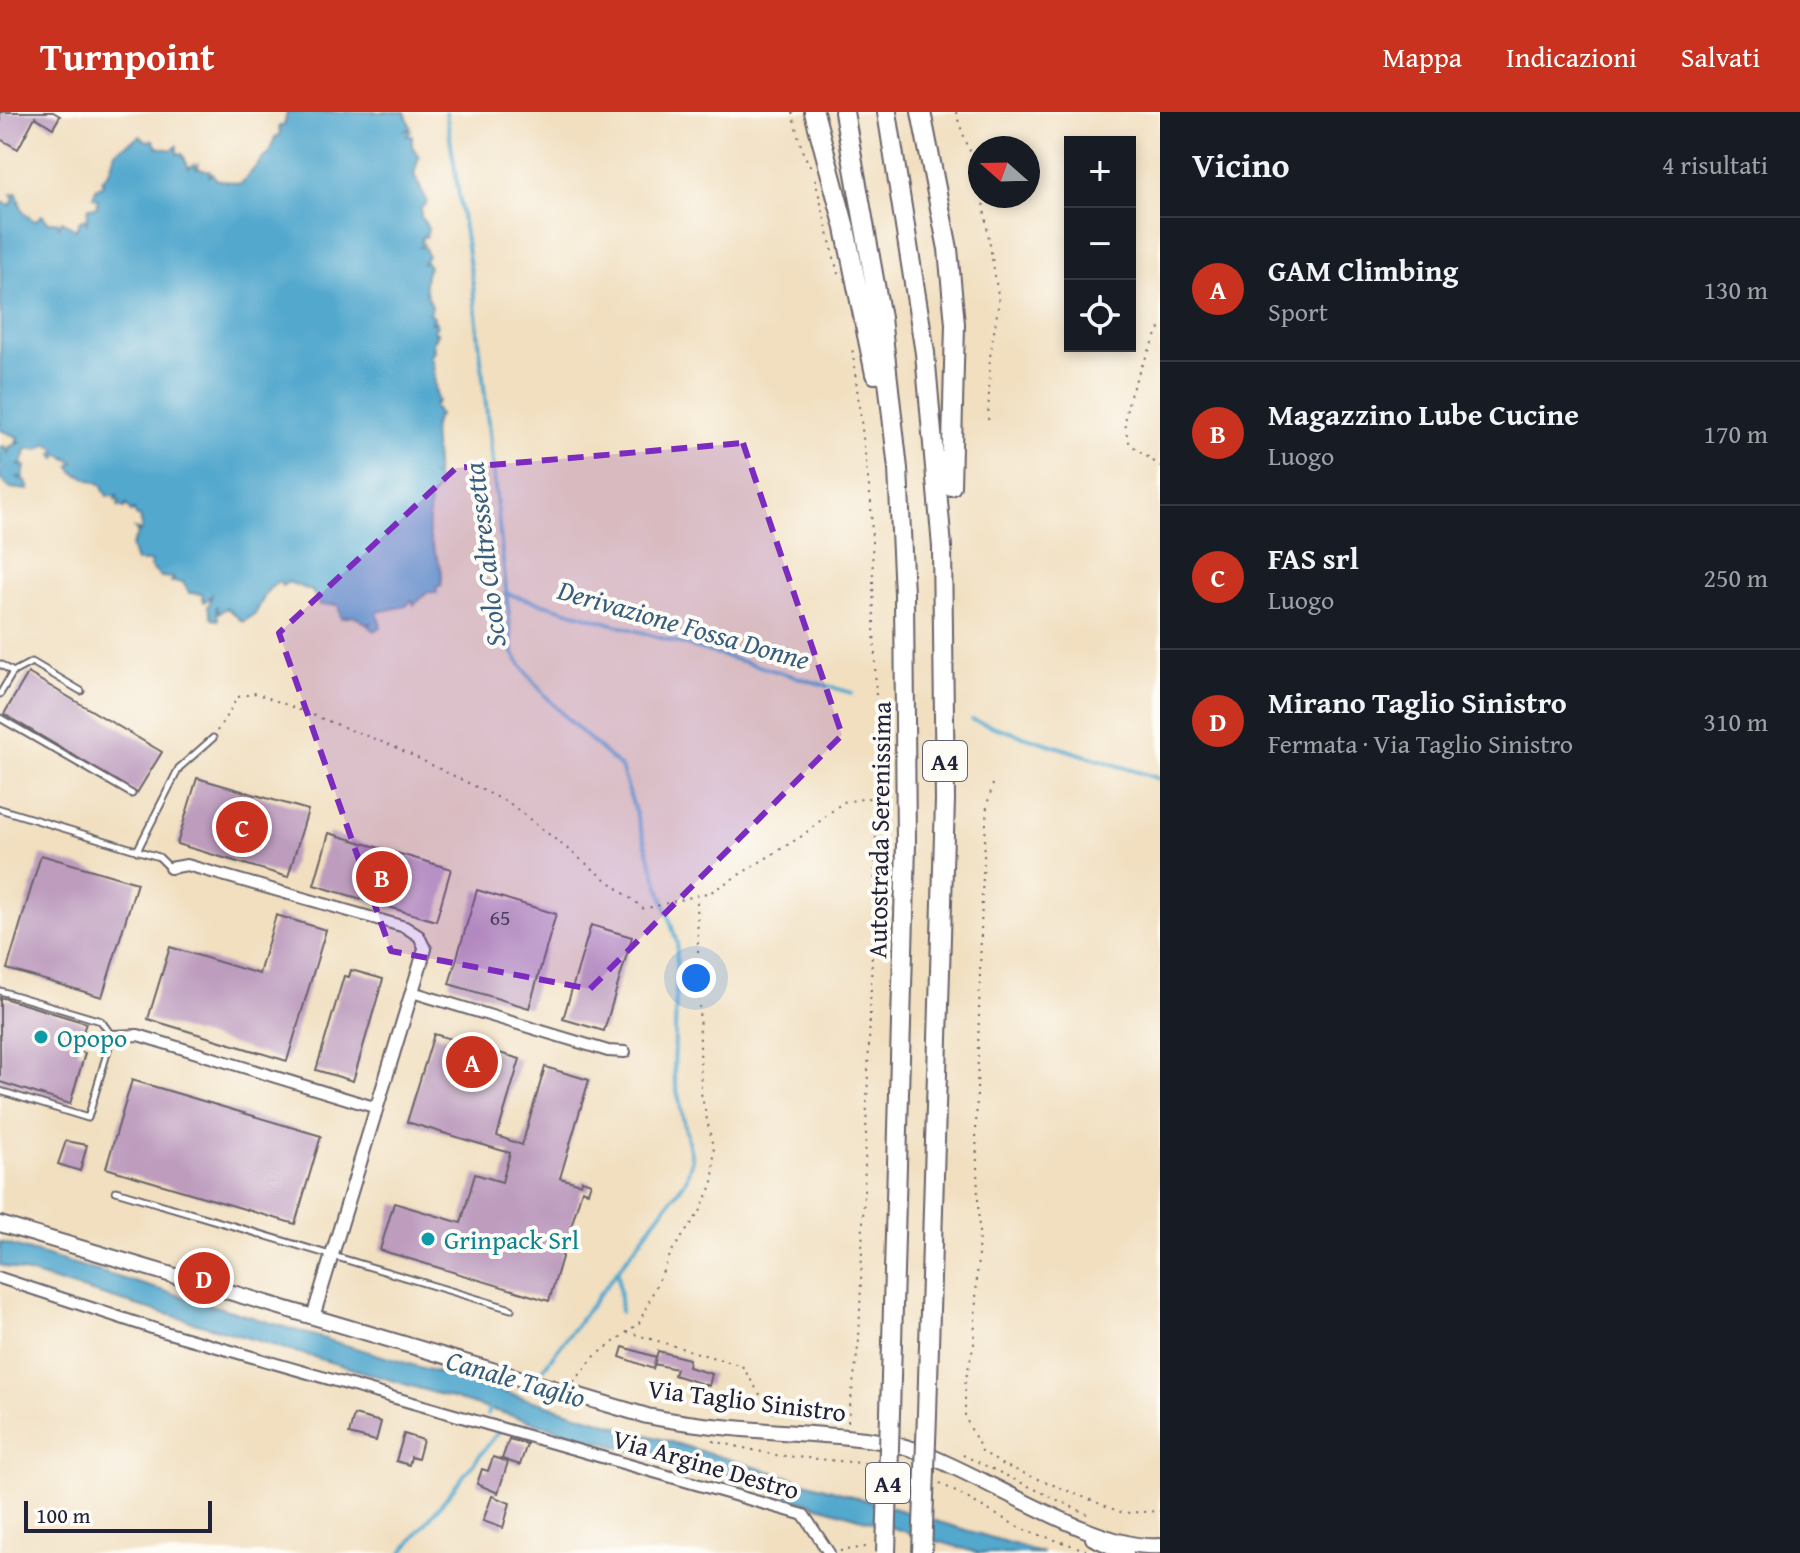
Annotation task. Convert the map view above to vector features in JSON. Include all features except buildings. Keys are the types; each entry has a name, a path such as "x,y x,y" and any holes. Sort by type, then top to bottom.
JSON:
{"highway":[{"path":"814,112 845,228 872,352 904,594"},
{"name":"Autostrada Serenissima","path":"844,112 881,318 898,469 904,594 906,845 886,1553"},
{"name":"A4","path":"887,112 908,232 937,450 942,547 945,800 922,1553"},
{"path":"921,112 948,249 955,324 950,465 954,554 953,749 945,800"}],"main road":[{"name":"Via Taglio Sinistro","path":"0,1224 657,1418 724,1427 865,1438 911,1448 1066,1520 1126,1553"},
{"name":"Via Taglio Sinistro","path":"1066,1520 1133,1544 1160,1546"}],"street":[{"path":"170,868 187,865 405,927 419,936 425,949 313,1317"},
{"path":"412,992 608,1051 625,1052"},
{"path":"112,1036 138,1035 377,1108"},
{"name":"Via Argine Destro","path":"0,1278 158,1330 804,1515 829,1553"}],"lane":[{"path":"0,694 13,672 32,662 81,691"},
{"path":"0,664 13,672"},
{"path":"0,718 132,794"},
{"path":"137,851 179,768 213,738"},
{"path":"0,809 159,857 170,868"},
{"path":"0,991 101,1021 112,1036 88,1118 0,1091"},
{"path":"116,1191 511,1309"}],"path":[{"path":"792,112 803,153 812,168 838,275"},
{"path":"956,112 968,147"},
{"path":"984,208 999,301 990,357 988,424"},
{"path":"1160,328 1131,398 1125,425 1130,444 1160,466"},
{"path":"848,1423 859,1340 876,797 871,503 852,341"},
{"path":"213,738 238,697 256,693 395,747 509,803 635,905 655,908 678,900 697,898 749,872 802,836 843,802 876,797"},
{"path":"993,784 987,805 982,894 976,1117 979,1232 974,1344 965,1382 965,1417 982,1451 1001,1464 1123,1513 1160,1511"},
{"path":"566,1392 594,1357 639,1323 672,1251 701,1210 713,1183 714,1151 701,1093 697,898"},
{"path":"820,1536 842,1552 866,1547"}],"highlighted area":[{"path":"743,443 842,735 590,989 391,951 279,633 456,468"}],"water":[{"path":"287,112 405,112 411,128 406,130 411,131 407,136 412,136 412,146 419,157 414,174 427,203 421,208 421,217 428,228 426,237 423,236 421,241 424,245 420,247 425,248 428,256 422,264 426,262 429,267 425,288 432,306 429,313 434,317 431,323 435,321 437,326 433,331 437,333 433,342 434,353 430,355 438,402 434,405 439,416 433,434 436,474 432,475 436,477 438,488 430,498 429,529 442,578 441,586 436,587 437,593 428,592 414,605 412,600 406,606 377,612 381,626 374,631 368,626 371,622 367,624 354,616 341,618 338,605 320,605 312,591 288,582 282,586 279,581 268,590 255,614 243,622 227,608 218,613 216,605 218,620 212,619 208,607 212,595 204,602 202,594 189,593 183,582 171,582 174,578 161,577 150,567 151,562 136,562 131,546 138,534 135,529 140,531 142,528 140,516 136,516 134,510 131,512 126,504 124,508 118,506 120,501 114,500 117,496 107,496 101,485 73,472 70,466 74,462 58,454 56,459 53,454 57,449 47,444 39,450 27,448 22,464 17,466 25,466 23,477 16,477 26,481 29,490 10,488 0,479 0,447 4,446 8,453 9,447 22,442 16,442 18,437 0,430 1,202 11,205 14,198 11,194 17,193 20,205 30,218 35,221 42,215 48,222 58,222 59,227 62,221 76,230 80,221 85,219 87,223 88,208 97,207 98,199 93,197 96,189 103,185 102,180 110,170 115,152 140,136 146,141 153,140 157,147 172,150 177,146 177,154 182,153 189,168 194,164 196,168 198,164 199,169 210,171 209,176 212,173 216,179 241,184 268,156 275,137 280,135 279,126 284,126"},
{"path":"0,1242 1043,1553 978,1553 0,1265"}],"waterway":[{"name":"Scolo Caltressetta","path":"446,112 473,286 513,653 549,700 621,767 677,943 674,1076 692,1159 686,1180 540,1373"},
{"name":"Derivazione Fossa Donne","path":"505,593 852,693"},
{"name":"Derivazione Fossa Donne","path":"972,720 1160,779"},
{"path":"618,1272 621,1312"},
{"name":"Canale Taglio","path":"487,1415 491,1402"},
{"name":"Scolo Caltressetta","path":"402,1553 500,1430"}],"place":[{"name":"FAS srl","path":"242,827"},
{"name":"Magazzino Lube Cucine","path":"382,877"},
{"name":"Opopo","path":"41,1037"},
{"name":"GAM Climbing","path":"472,1062"},
{"name":"Grinpack Srl","path":"428,1239"},
{"name":"Mirano Taglio Sinistro","path":"204,1278"}]}
